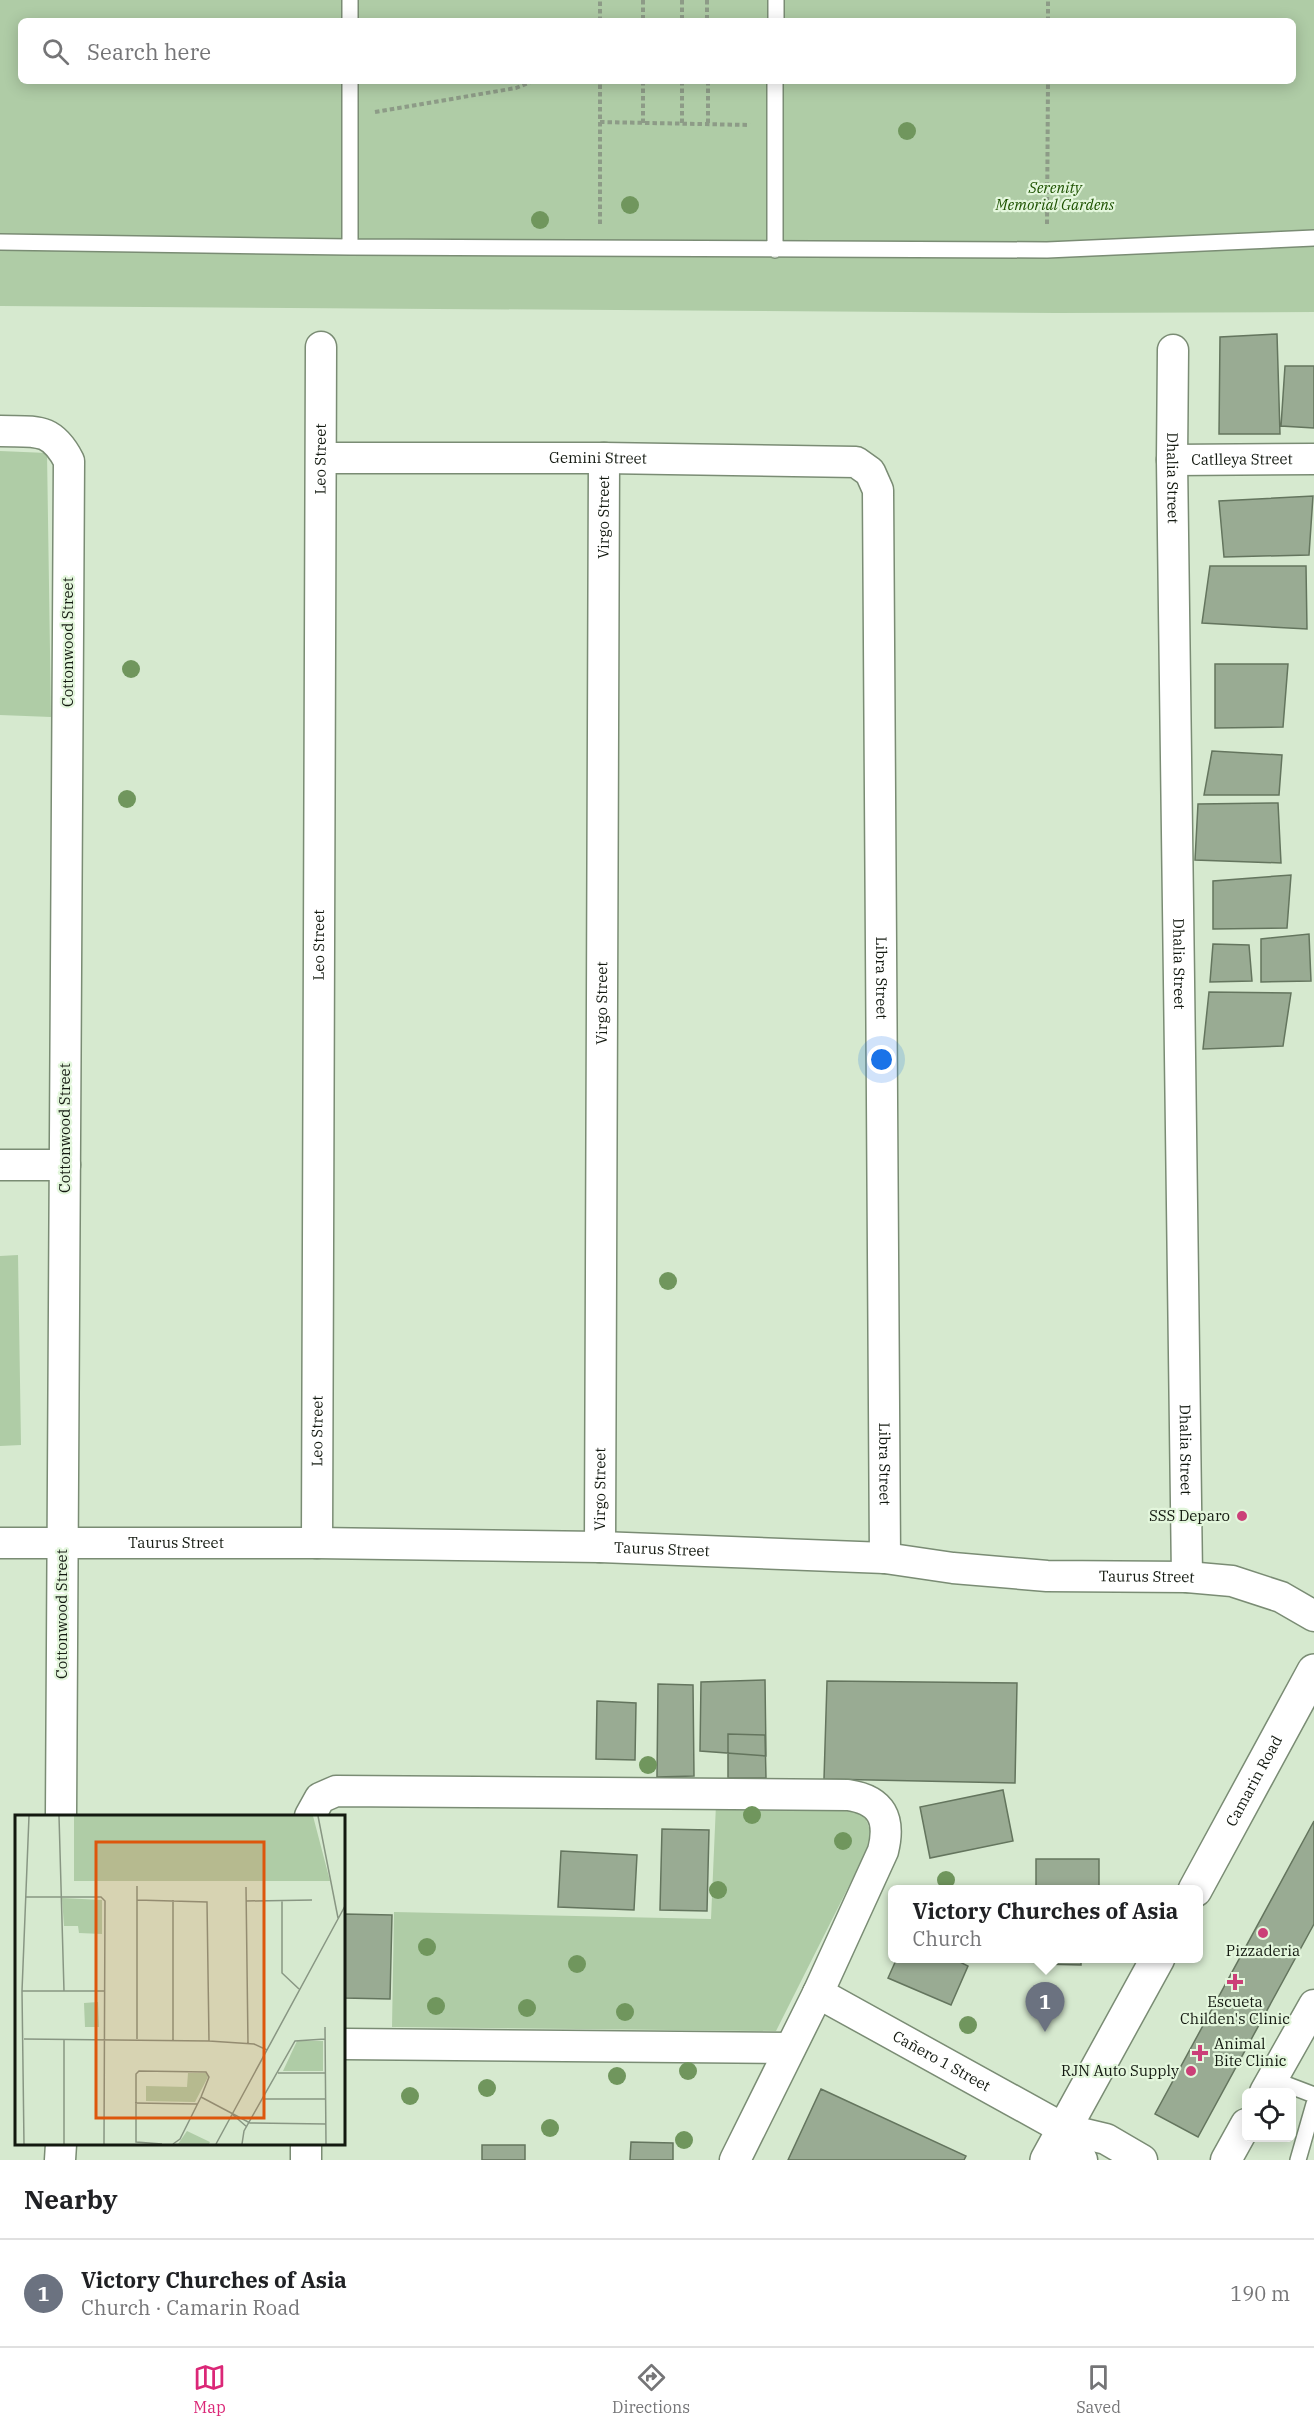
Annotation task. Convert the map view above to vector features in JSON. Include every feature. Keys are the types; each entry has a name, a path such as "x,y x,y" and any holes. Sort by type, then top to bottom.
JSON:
{"main road":[{"name":"Camarin Road","path":"1198,1885 1314,1671"},
{"path":"1047,2160 1156,1963"}],"street":[{"name":"Leo Street","path":"317,1543 321,347"},
{"name":"Dhalia Street","path":"1173,350 1172,460 1187,1577"},
{"name":"Cottonwood Street","path":"0,431 40,432 59,442 69,461 62,1815"},
{"name":"Gemini Street","path":"322,458 604,458 856,462 870,471"},
{"name":"Virgo Street","path":"600,1547 604,458"},
{"name":"Catlleya Street","path":"1172,460 1314,459"},
{"name":"Libra Street","path":"870,471 878,490 885,1558"},
{"path":"0,1165 64,1165"},
{"name":"Taurus Street","path":"0,1543 317,1543 600,1547 885,1558 954,1568 1047,1576 1187,1577 1232,1581 1281,1597 1314,1616"},
{"path":"311,1815 320,1798 336,1791 863,1797 877,1806 885,1820 887,1836 883,1851 818,1993 735,2160"},
{"name":"Cañero 1 Street","path":"818,1993 1064,2129 1106,2139 1142,2160"},
{"path":"1268,2086 1313,2009"},
{"path":"345,2044 790,2048"},
{"path":"1064,2129 1082,2160"},
{"path":"1226,2160 1242,2131"}],"lane":[{"path":"350,0 350,18"},
{"path":"776,0 776,18"},
{"path":"350,84 350,247"},
{"path":"775,84 775,250"},
{"path":"0,242 600,249 1047,250 1314,237"},
{"path":"1268,2086 1314,2095"},
{"path":"1298,2160 1314,2104"}],"path":[{"path":"600,0 600,18"},
{"path":"643,0 643,18"},
{"path":"682,0 682,18"},
{"path":"707,0 707,18"},
{"path":"1048,0 1048,18"},
{"path":"350,116 516,88 526,84"},
{"path":"600,84 600,249"},
{"path":"643,84 643,123"},
{"path":"682,84 682,123"},
{"path":"708,84 708,124"},
{"path":"1047,250 1048,84"},
{"path":"600,122 775,126"}],"green space":[{"name":"Serenity Memorial Gardens","path":"0,0 1314,0 1314,312 1057,313 0,306"},
{"path":"0,451 47,453 51,717 0,715"},
{"path":"18,1255 21,1445 0,1446 0,1256"},
{"path":"716,1804 861,1806 873,1838 776,2031 392,2027 394,1912 711,1919"}],"building":[{"path":"1277,334 1280,434 1219,434 1220,337"},
{"path":"1285,366 1314,366 1314,428 1281,426"},
{"path":"1313,496 1309,555 1224,557 1219,501"},
{"path":"1210,566 1306,566 1307,629 1202,623"},
{"path":"1215,664 1288,664 1283,727 1215,728"},
{"path":"1212,751 1282,755 1279,795 1204,795"},
{"path":"1278,803 1281,863 1195,860 1198,804"},
{"path":"1291,875 1287,928 1213,929 1213,881"},
{"path":"1309,934 1311,981 1261,982 1261,939"},
{"path":"1213,944 1249,945 1252,981 1210,982"},
{"path":"1209,992 1291,993 1283,1046 1203,1049"},
{"path":"765,1680 766,1756 700,1751 701,1682"},
{"path":"827,1681 1017,1683 1015,1783 824,1779"},
{"path":"658,1684 693,1685 694,1776 657,1777"},
{"path":"597,1701 636,1703 635,1760 596,1759"},
{"path":"728,1734 765,1735 766,1778 728,1778"},
{"path":"1003,1790 1013,1841 930,1858 920,1807"},
{"path":"1314,1821 1314,1924 1198,2137 1155,2114"},
{"path":"662,1829 709,1830 707,1911 660,1910"},
{"path":"561,1851 637,1855 634,1910 558,1907"},
{"path":"1036,1859 1099,1859 1099,1885 1036,1885"},
{"path":"345,1914 392,1915 390,1999 345,1998"},
{"path":"895,1963 962,1963 968,1966 951,2005 888,1978"},
{"path":"1081,1963 1081,1965 1040,1964"},
{"path":"821,2089 966,2156 964,2160 788,2160"},
{"path":"631,2142 673,2143 673,2160 630,2160"},
{"path":"482,2145 525,2145 525,2160 482,2160"}],"place":[{"name":"SSS Deparo","path":"1242,1516"},
{"name":"Pizzaderia","path":"1263,1933"},
{"name":"Escueta Childen's Clinic","path":"1235,1982"},
{"name":"Victory Churches of Asia","path":"1045,2032"},
{"name":"Animal Bite Clinic","path":"1200,2053"},
{"name":"RJN Auto Supply","path":"1191,2071"}]}
